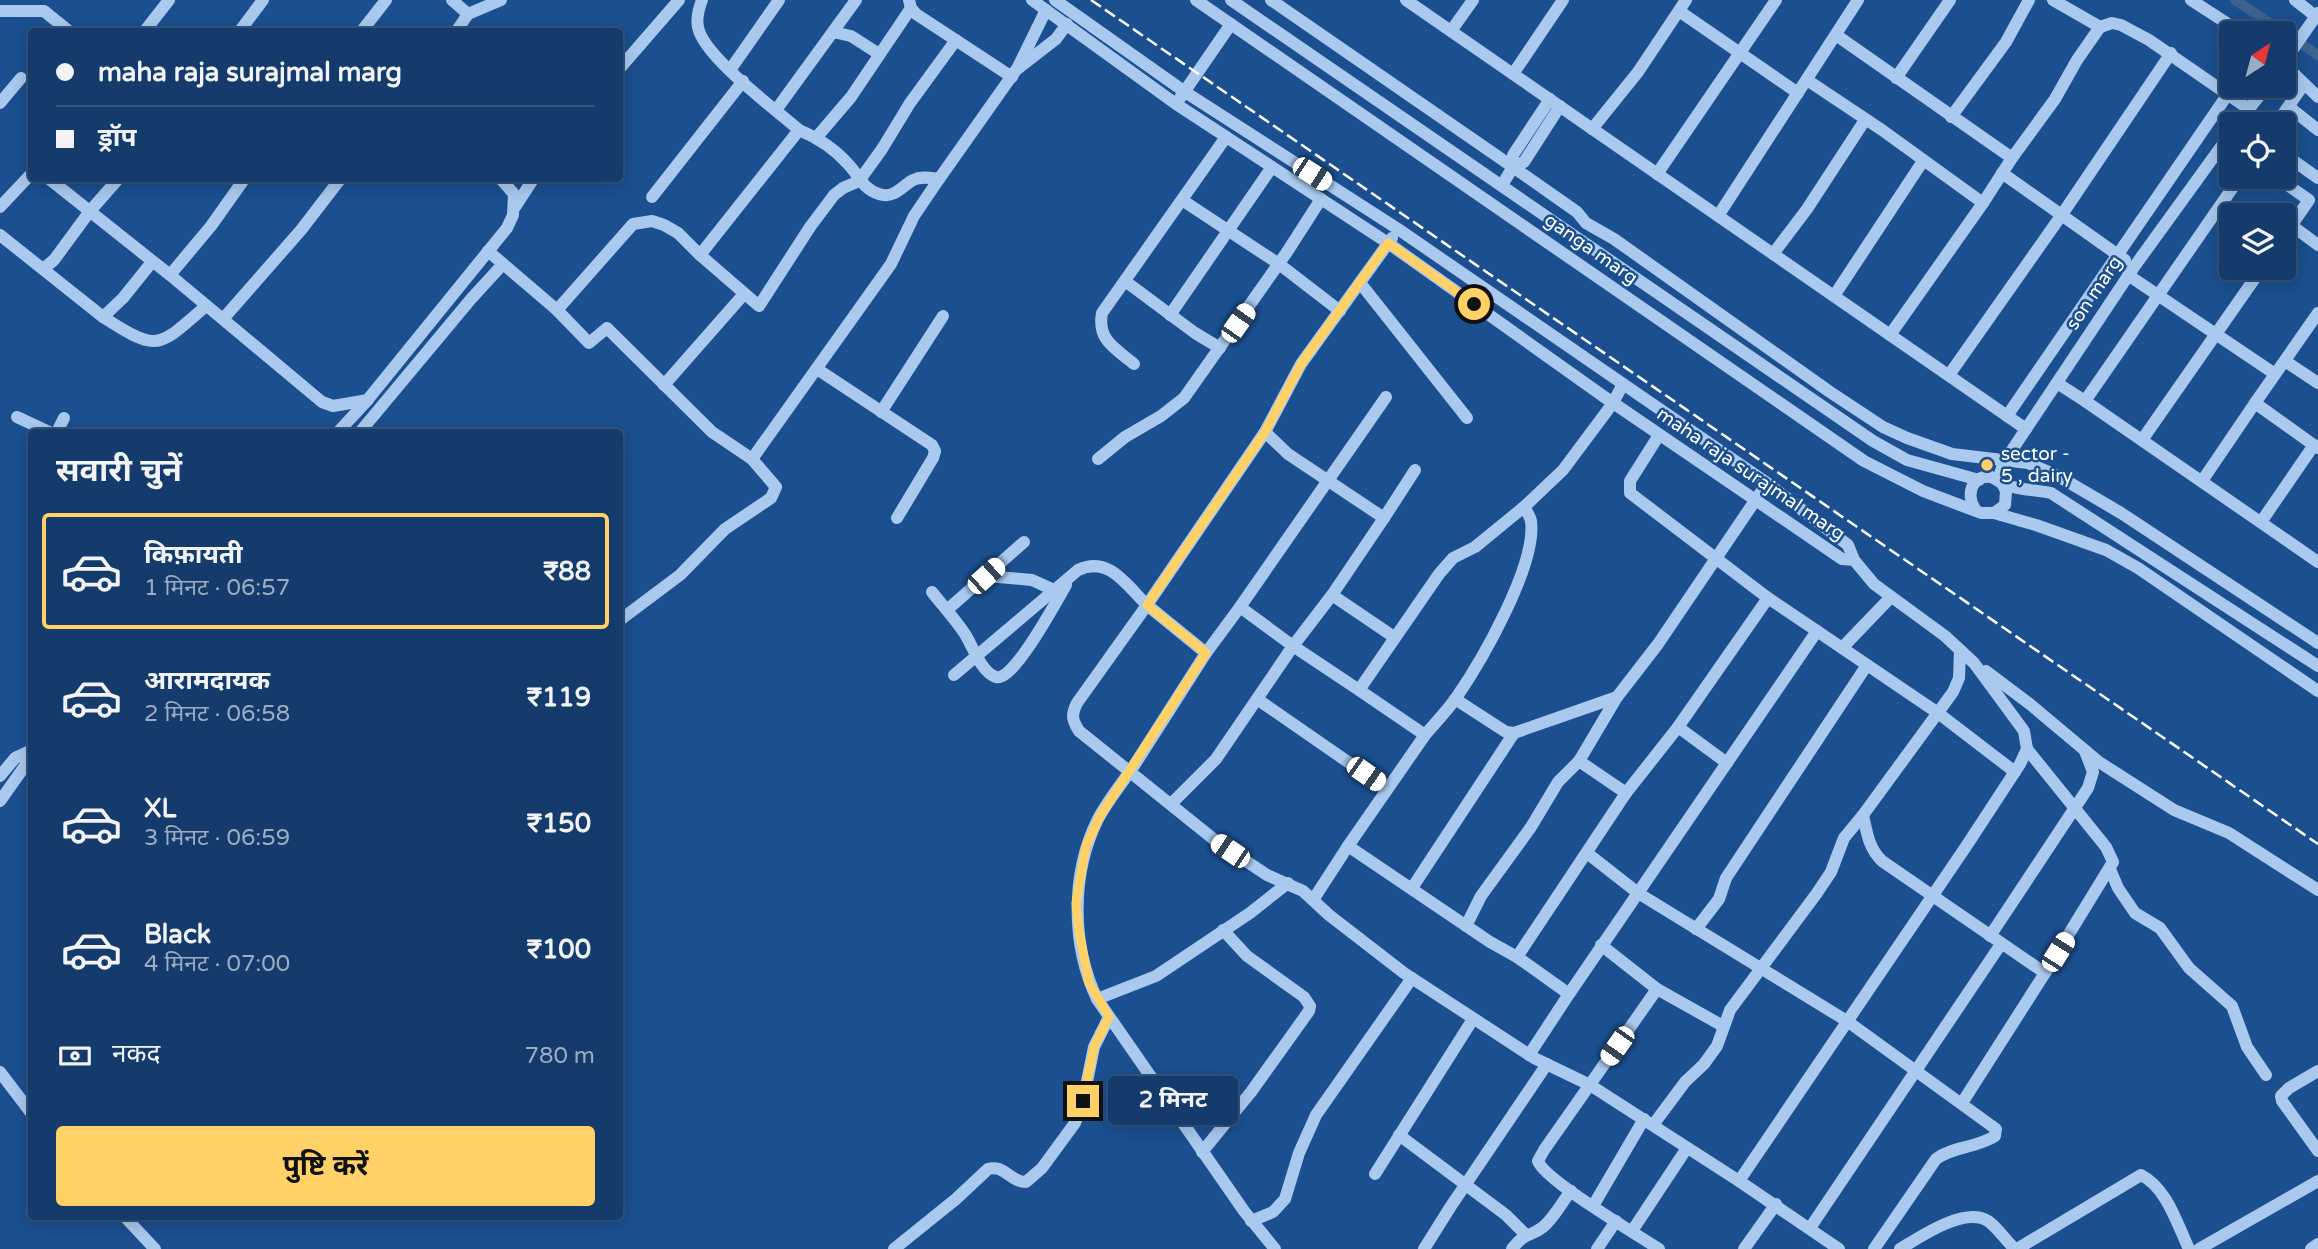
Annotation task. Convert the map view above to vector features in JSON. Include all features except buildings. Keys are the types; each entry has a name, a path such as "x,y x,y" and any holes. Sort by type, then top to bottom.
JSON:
{"street":[{"path":"147,28 169,0"},
{"path":"242,28 264,0"},
{"path":"364,28 386,0"},
{"path":"452,0 468,14"},
{"path":"459,28 468,14 501,0"},
{"path":"623,65 679,0"},
{"path":"730,70 779,0"},
{"path":"776,110 856,0"},
{"name":"maha raja surajmal marg","path":"1032,0 1050,5 1398,229 1767,483 1848,545 1854,560 1842,559 1754,500 1388,243 1176,104 1067,24 1050,5"},
{"name":"ganga marg","path":"1196,0 1864,461 1923,491 1975,509"},
{"name":"ganga marg","path":"1231,0 1873,441 1907,460 1979,480"},
{"path":"1270,0 1577,212 1586,223 1614,239 1830,392 1883,426 1952,454 2028,463 2058,476 2318,643"},
{"path":"1406,0 2026,429"},
{"path":"1451,31 1473,0"},
{"path":"1513,74 1563,0"},
{"path":"1657,174 1776,0"},
{"path":"1718,216 1858,0"},
{"path":"1896,78 1950,0"},
{"path":"1951,117 2006,42 2029,0"},
{"path":"2053,0 2100,27"},
{"path":"2191,0 2223,21"},
{"path":"2295,0 2316,17 2296,46"},
{"path":"700,1 698,28 705,44 730,70 799,130 825,143 851,167 859,181 879,195 893,194 914,180 926,177 939,179"},
{"path":"816,138 851,97 897,31 910,4 956,40 1014,74"},
{"path":"752,459 891,264 914,216 1014,74 1050,5"},
{"path":"1592,129 1638,72 1682,5 1739,52 1798,93"},
{"path":"0,11 44,10 65,28"},
{"path":"1890,335 2055,99 2100,27 2112,23 2121,25 2171,53 2219,88"},
{"path":"1014,74 1056,39 1067,24"},
{"path":"1176,104 1231,24"},
{"path":"833,32 850,36 879,54"},
{"path":"1836,35 2012,158"},
{"path":"557,310 633,224 652,221 678,233 700,256 759,306 810,227 834,195 859,181 910,103 956,40"},
{"path":"1949,376 2171,53"},
{"path":"2296,73 2318,97"},
{"path":"0,103 21,78"},
{"path":"1807,80 1983,203"},
{"path":"652,197 743,81"},
{"path":"2285,112 2304,84"},
{"path":"2007,416 2225,98"},
{"path":"2234,98 2249,109"},
{"path":"2247,112 2258,98"},
{"path":"1502,185 1513,167 1513,155 1555,102"},
{"path":"2289,107 2318,130"},
{"path":"1773,254 1807,209 1865,120"},
{"path":"700,256 799,130"},
{"path":"1134,364 1102,335 1102,313 1226,137"},
{"name":"son marg","path":"2001,483 2004,462 2131,271 2219,150"},
{"path":"1834,296 1923,161"},
{"path":"2296,162 2318,178"},
{"path":"1170,315 1272,167"},
{"path":"2002,173 2119,256 2131,271 2158,295 2275,374"},
{"path":"0,207 28,177"},
{"path":"53,182 322,402 333,406 368,400"},
{"path":"43,269 115,182"},
{"path":"170,275 211,226 242,182"},
{"path":"223,319 338,182"},
{"path":"503,182 513,194 514,207"},
{"path":"341,429 368,400 507,228 514,207 531,182"},
{"path":"2085,401 2233,189"},
{"path":"2293,189 2309,200 2296,218"},
{"path":"1182,200 1279,264 1340,310"},
{"path":"1098,459 1125,437 1161,416 1184,398 1321,200"},
{"path":"1398,229 1301,364 1265,432 1077,702 1072,721 1079,732 1216,841 1267,875 1303,891 1329,915 1412,978 1529,1055 1590,1085 1776,1204 1839,1249"},
{"path":"0,235 103,317 136,338 152,342 164,340 206,306"},
{"path":"2296,235 2318,245"},
{"path":"488,251 557,310 589,343 607,328 712,432 752,459 776,487 771,498 725,529 680,575 623,618"},
{"path":"103,317 123,298 152,261"},
{"path":"363,429 503,264"},
{"path":"2142,440 2254,280"},
{"path":"1125,281 1220,348"},
{"path":"1361,284 1467,418"},
{"path":"664,384 744,294"},
{"path":"2202,481 2318,313"},
{"path":"881,412 943,316"},
{"path":"2285,361 2318,383"},
{"path":"817,369 926,439 935,451 897,518"},
{"path":"2057,383 2318,562"},
{"path":"1359,690 1439,574 1453,558 1475,547 1524,507 1563,470 1613,403 1623,384"},
{"path":"1275,1249 1251,1221 1097,999 1089,983 1076,903 1086,846 1100,816 1206,653 1386,397"},
{"path":"2255,403 2316,446 2261,522"},
{"path":"18,416 43,429"},
{"path":"58,429 64,418"},
{"path":"1265,432 1288,454 1384,518"},
{"path":"1659,435 1630,481 1628,488 1637,498 1768,598 1938,713 2015,772"},
{"path":"1171,804 1216,759 1293,646 1332,595 1415,470"},
{"path":"2318,666 2051,493 1985,477 1970,490 1975,509 2036,525 2106,550 2138,568 2318,691"},
{"path":"1466,926 1481,896 1531,827 1551,793 1579,761 1617,697 1658,644 1767,483"},
{"path":"1994,513 2004,505 2007,498 2001,483"},
{"path":"1313,900 1425,735 1455,699 1503,620 1527,556 1531,528 1530,518 1524,507"},
{"path":"947,611 1024,542"},
{"path":"1854,560 1874,584 2031,705 2085,751 2174,810 2229,834 2318,890"},
{"path":"954,675 1073,575 1088,566 1097,565 1107,567 1147,605 1206,653"},
{"path":"932,592 965,634 976,656 997,678 1010,673 1018,664 1073,575"},
{"path":"986,576 1032,580 1054,590"},
{"path":"1332,595 1394,637"},
{"path":"1842,648 1891,597"},
{"path":"1517,957 1626,793 1678,727 1768,598"},
{"path":"1240,607 1425,735"},
{"path":"1529,1055 1601,945 1817,631"},
{"path":"1593,1206 1648,1122 1704,1064 1717,1046 1730,1010 1831,872 1844,838 1863,816 1957,686 1960,650"},
{"path":"1739,1181 2015,772 2026,749 2024,731 1974,663"},
{"path":"1696,929 1719,899 1723,883 1732,867 1867,665"},
{"path":"1455,699 1506,732 1514,733 1617,697"},
{"path":"1257,699 1387,789"},
{"path":"1678,727 1727,763"},
{"path":"1412,888 1514,733"},
{"path":"1962,1103 2110,869 2112,855 2026,749"},
{"path":"1810,1228 1916,1070 2075,808 2093,772 2085,751"},
{"path":"0,776 15,758 28,752"},
{"path":"1579,761 1626,793"},
{"path":"0,801 28,762"},
{"path":"1863,816 1868,840 1873,852 1882,862 2045,973"},
{"path":"1348,846 1569,994"},
{"path":"1587,853 1638,893 1847,1021 1996,1129 1995,1136 1987,1141 1943,1154 1936,1159 1874,1249"},
{"path":"2110,869 2118,888 2135,913 2160,928 2189,968 2232,1006 2247,1047 2266,1075"},
{"path":"1097,999 1156,976 1250,913 1288,883"},
{"path":"1202,1152 1269,1068 1310,1006 1304,997 1247,956 1223,930"},
{"path":"1601,945 1657,989 1723,1026"},
{"path":"1251,1221 1273,1212 1285,1199 1312,1122 1412,978"},
{"path":"1657,989 1538,1161 1544,1172 1659,1249"},
{"path":"894,1249 956,1199 988,1169 1001,1168 1019,1182 1026,1182 1042,1168 1074,1123 1083,1101 1094,1047 1109,1017"},
{"path":"1375,1174 1473,1019"},
{"path":"1424,1249 1547,1064"},
{"path":"0,1072 28,1109"},
{"path":"2318,1072 2289,1088 2281,1096 2318,1151"},
{"path":"1399,1135 1506,1215 1525,1234"},
{"path":"1632,1231 1688,1148"},
{"path":"1900,1249 1936,1228 1975,1217 1987,1220 2016,1249 2141,1175 2151,1180 2159,1189 2189,1249"},
{"path":"2199,1249 2318,1181"},
{"path":"1512,1249 1525,1234 1541,1229 1548,1223 1571,1191"},
{"path":"1744,1249 1776,1204"},
{"path":"128,1220 155,1249"},
{"path":"1597,1249 1616,1221"},
{"path":"2311,1249 2318,1244"}],"waterway":[{"path":"2235,0 2318,55"}],"railway":[{"path":"1091,0 2318,844"}],"place":[{"name":"sector - 5 , dairy","path":"1987,465"}],"route":[{"path":"1083,1101 1094,1047 1109,1017 1089,983 1079,931 1076,903 1086,846 1100,816 1206,653 1147,605 1265,432 1301,364 1388,243 1474,304"}]}
